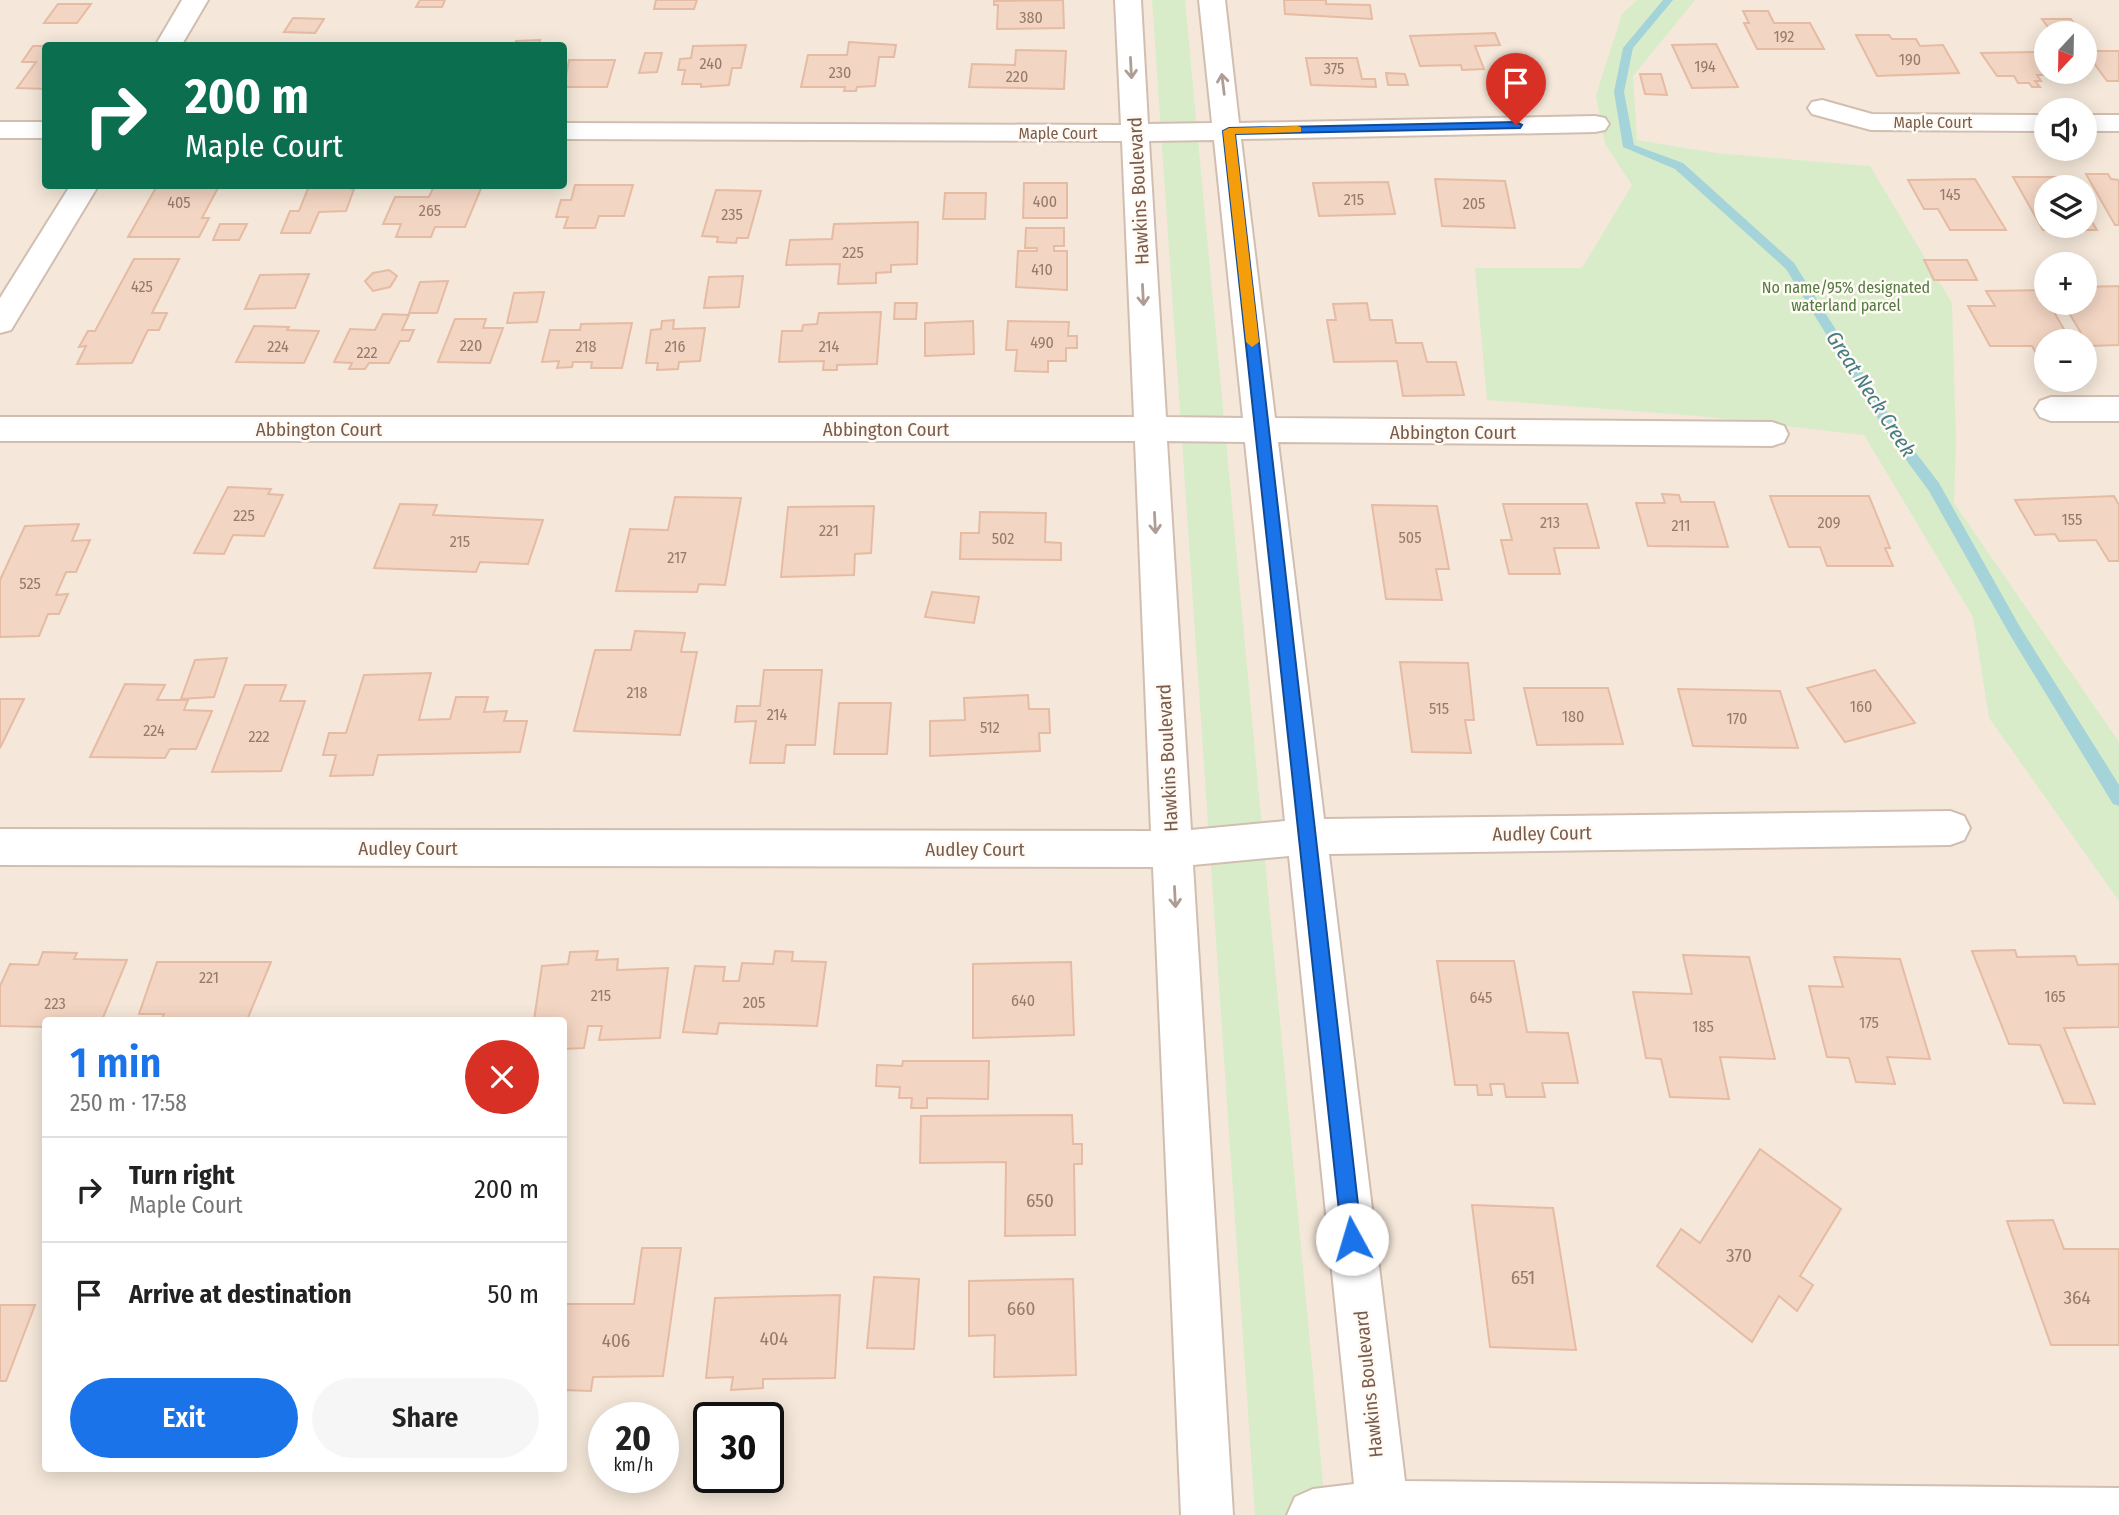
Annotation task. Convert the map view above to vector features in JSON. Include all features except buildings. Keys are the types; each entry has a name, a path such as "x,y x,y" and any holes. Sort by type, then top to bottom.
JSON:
{"street":[{"path":"170,42 195,0"},
{"name":"Hawkins Boulevard","path":"1128,0 1208,1515"},
{"name":"Hawkins Boulevard","path":"1212,0 1229,131 1383,1511"},
{"name":"Maple Court","path":"1822,108 1871,122 2034,122"},
{"path":"2097,123 2119,123"},
{"name":"Maple Court","path":"567,131 1135,133 1594,124"},
{"path":"0,130 42,130"},
{"path":"0,323 82,189"},
{"path":"2050,409 2119,409"},
{"name":"Abbington Court","path":"0,429 1150,429 1772,434"},
{"name":"Audley Court","path":"0,847 1172,849 1306,836 1950,828"},
{"path":"1312,1515 1383,1511 2119,1514"}],"shaded area":[{"path":"0,0 2119,0 2119,1515 0,1515"}],"green space":[{"path":"1152,0 1185,0 1326,1515 1255,1515"},
{"name":"No name/95% designated waterland parcel","path":"1637,0 1695,0 1633,76 1637,140 1716,153 1870,166 1952,303 1956,442 1954,503 2119,742 2119,901 1989,718 1973,617 1864,435 1698,416 1487,400 1475,268 1582,268 1632,185 1605,144 1596,95 1622,14"}],"waterway":[{"name":"Great Neck Creek","path":"1668,0 1628,48 1619,92 1629,147 1679,166 1790,266 1895,435 1934,487 2015,631 2119,799"}],"slow traffic":[{"path":"1252,342 1229,131 1297,130"}],"route":[{"path":"1352,1239 1229,131 1516,125"}]}
